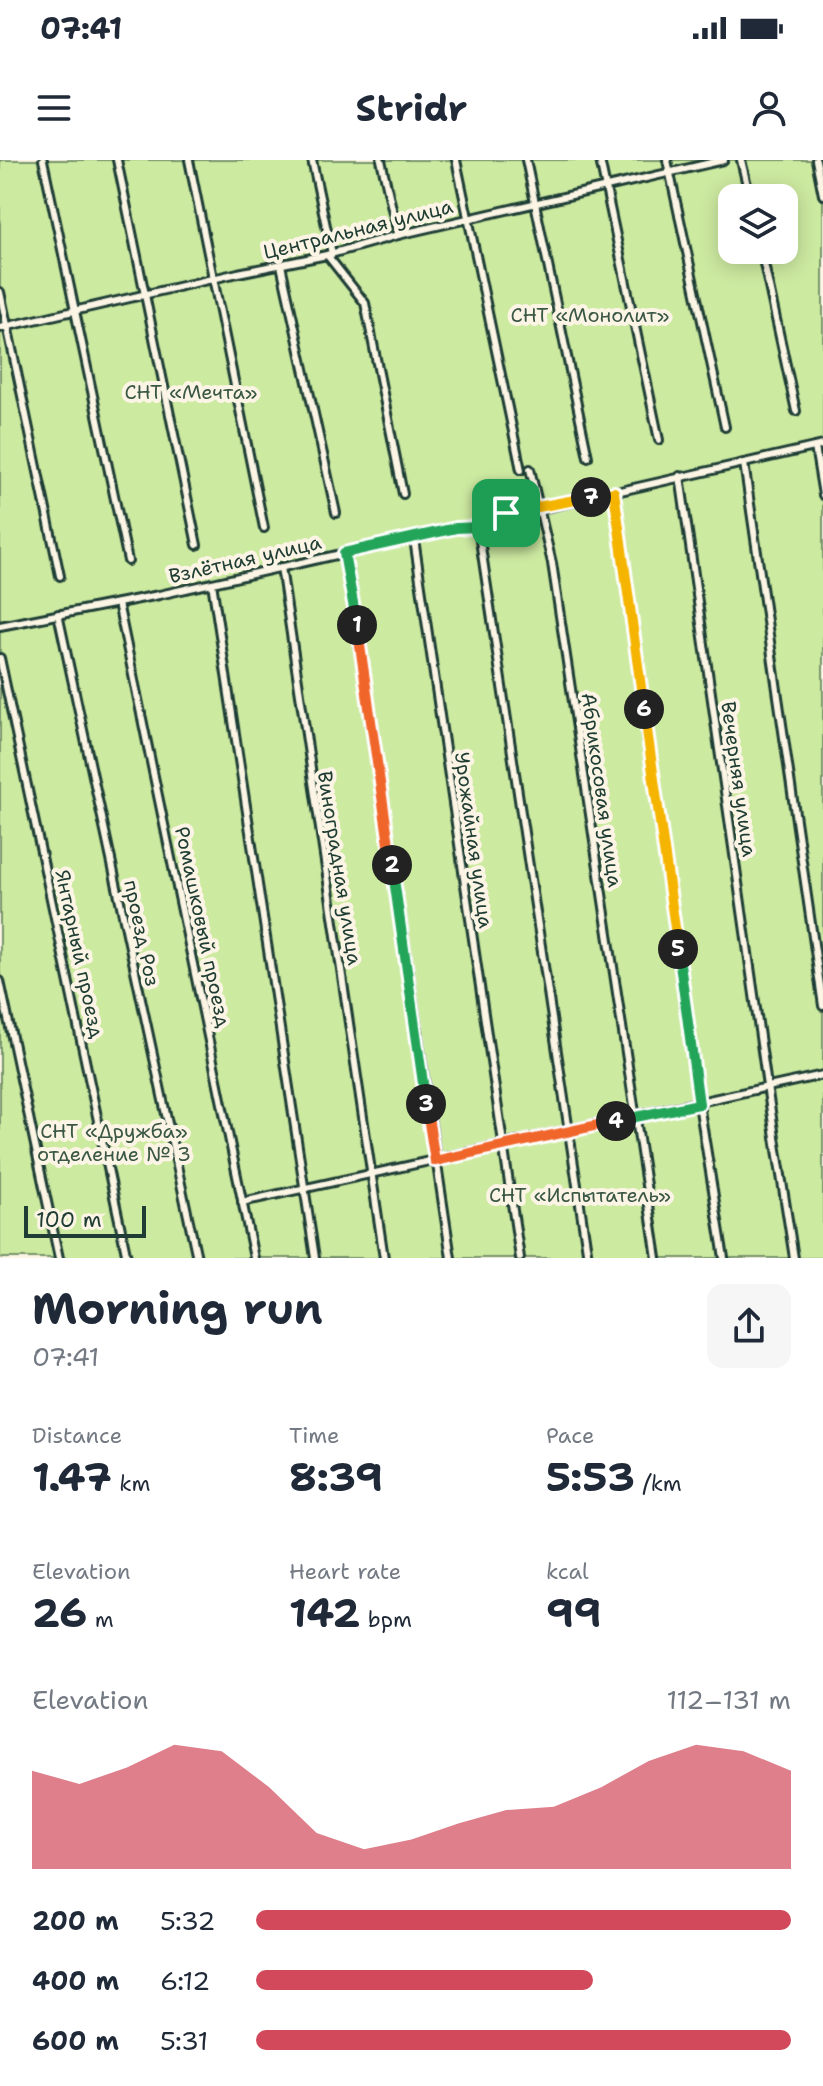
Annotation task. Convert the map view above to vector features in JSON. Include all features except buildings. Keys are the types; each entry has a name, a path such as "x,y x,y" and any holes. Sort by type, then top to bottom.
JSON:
{"street":[{"path":"43,160 128,561"},
{"path":"117,160 197,545"},
{"path":"189,160 264,528"},
{"path":"312,160 329,254 365,303 403,494"},
{"path":"381,160 398,235"},
{"path":"456,160 521,470"},
{"path":"526,160 588,457"},
{"path":"600,160 659,440"},
{"path":"667,160 725,427"},
{"name":"Центральная улица","path":"4,327 724,160"},
{"path":"741,160 747,184"},
{"path":"816,160 823,195"},
{"path":"764,264 796,411"},
{"path":"281,265 336,513"},
{"path":"0,292 4,327 60,576"},
{"path":"819,446 823,495"},
{"name":"Взлётная улица","path":"0,626 212,583 456,528 478,527 506,513 541,509 819,446"},
{"path":"744,463 823,1006"},
{"name":"Абрикосовая улица","path":"530,469 554,578 657,1258"},
{"name":"Вечерняя улица","path":"680,476 794,1258"},
{"path":"614,492 699,1104 724,1258"},
{"path":"478,527 588,1258"},
{"name":"Урожайная улица","path":"414,539 520,1258"},
{"path":"344,553 451,1258"},
{"name":"Виноградная улица","path":"281,567 384,1258"},
{"path":"212,583 315,1258"},
{"name":"Ромашковый проезд","path":"118,603 254,1258"},
{"name":"проезд Роз","path":"58,614 197,1258"},
{"name":"Янтарный проезд","path":"0,658 127,1258"},
{"path":"0,981 59,1258"},
{"path":"242,1202 823,1075"}],"green space":[{"path":"0,160 823,160 823,1258 0,1258"}],"route":[{"path":"614,492 699,1104 435,1161 344,553 456,528 478,527 506,513 541,509 614,492"}],"park label":[{"name":"СНТ «Монолит»","path":"590,315"},
{"name":"СНТ «Мечта»","path":"191,392"},
{"name":"СНТ «Дружба» отделение № 3","path":"114,1142"},
{"name":"СНТ «Испытатель»","path":"580,1195"}]}
